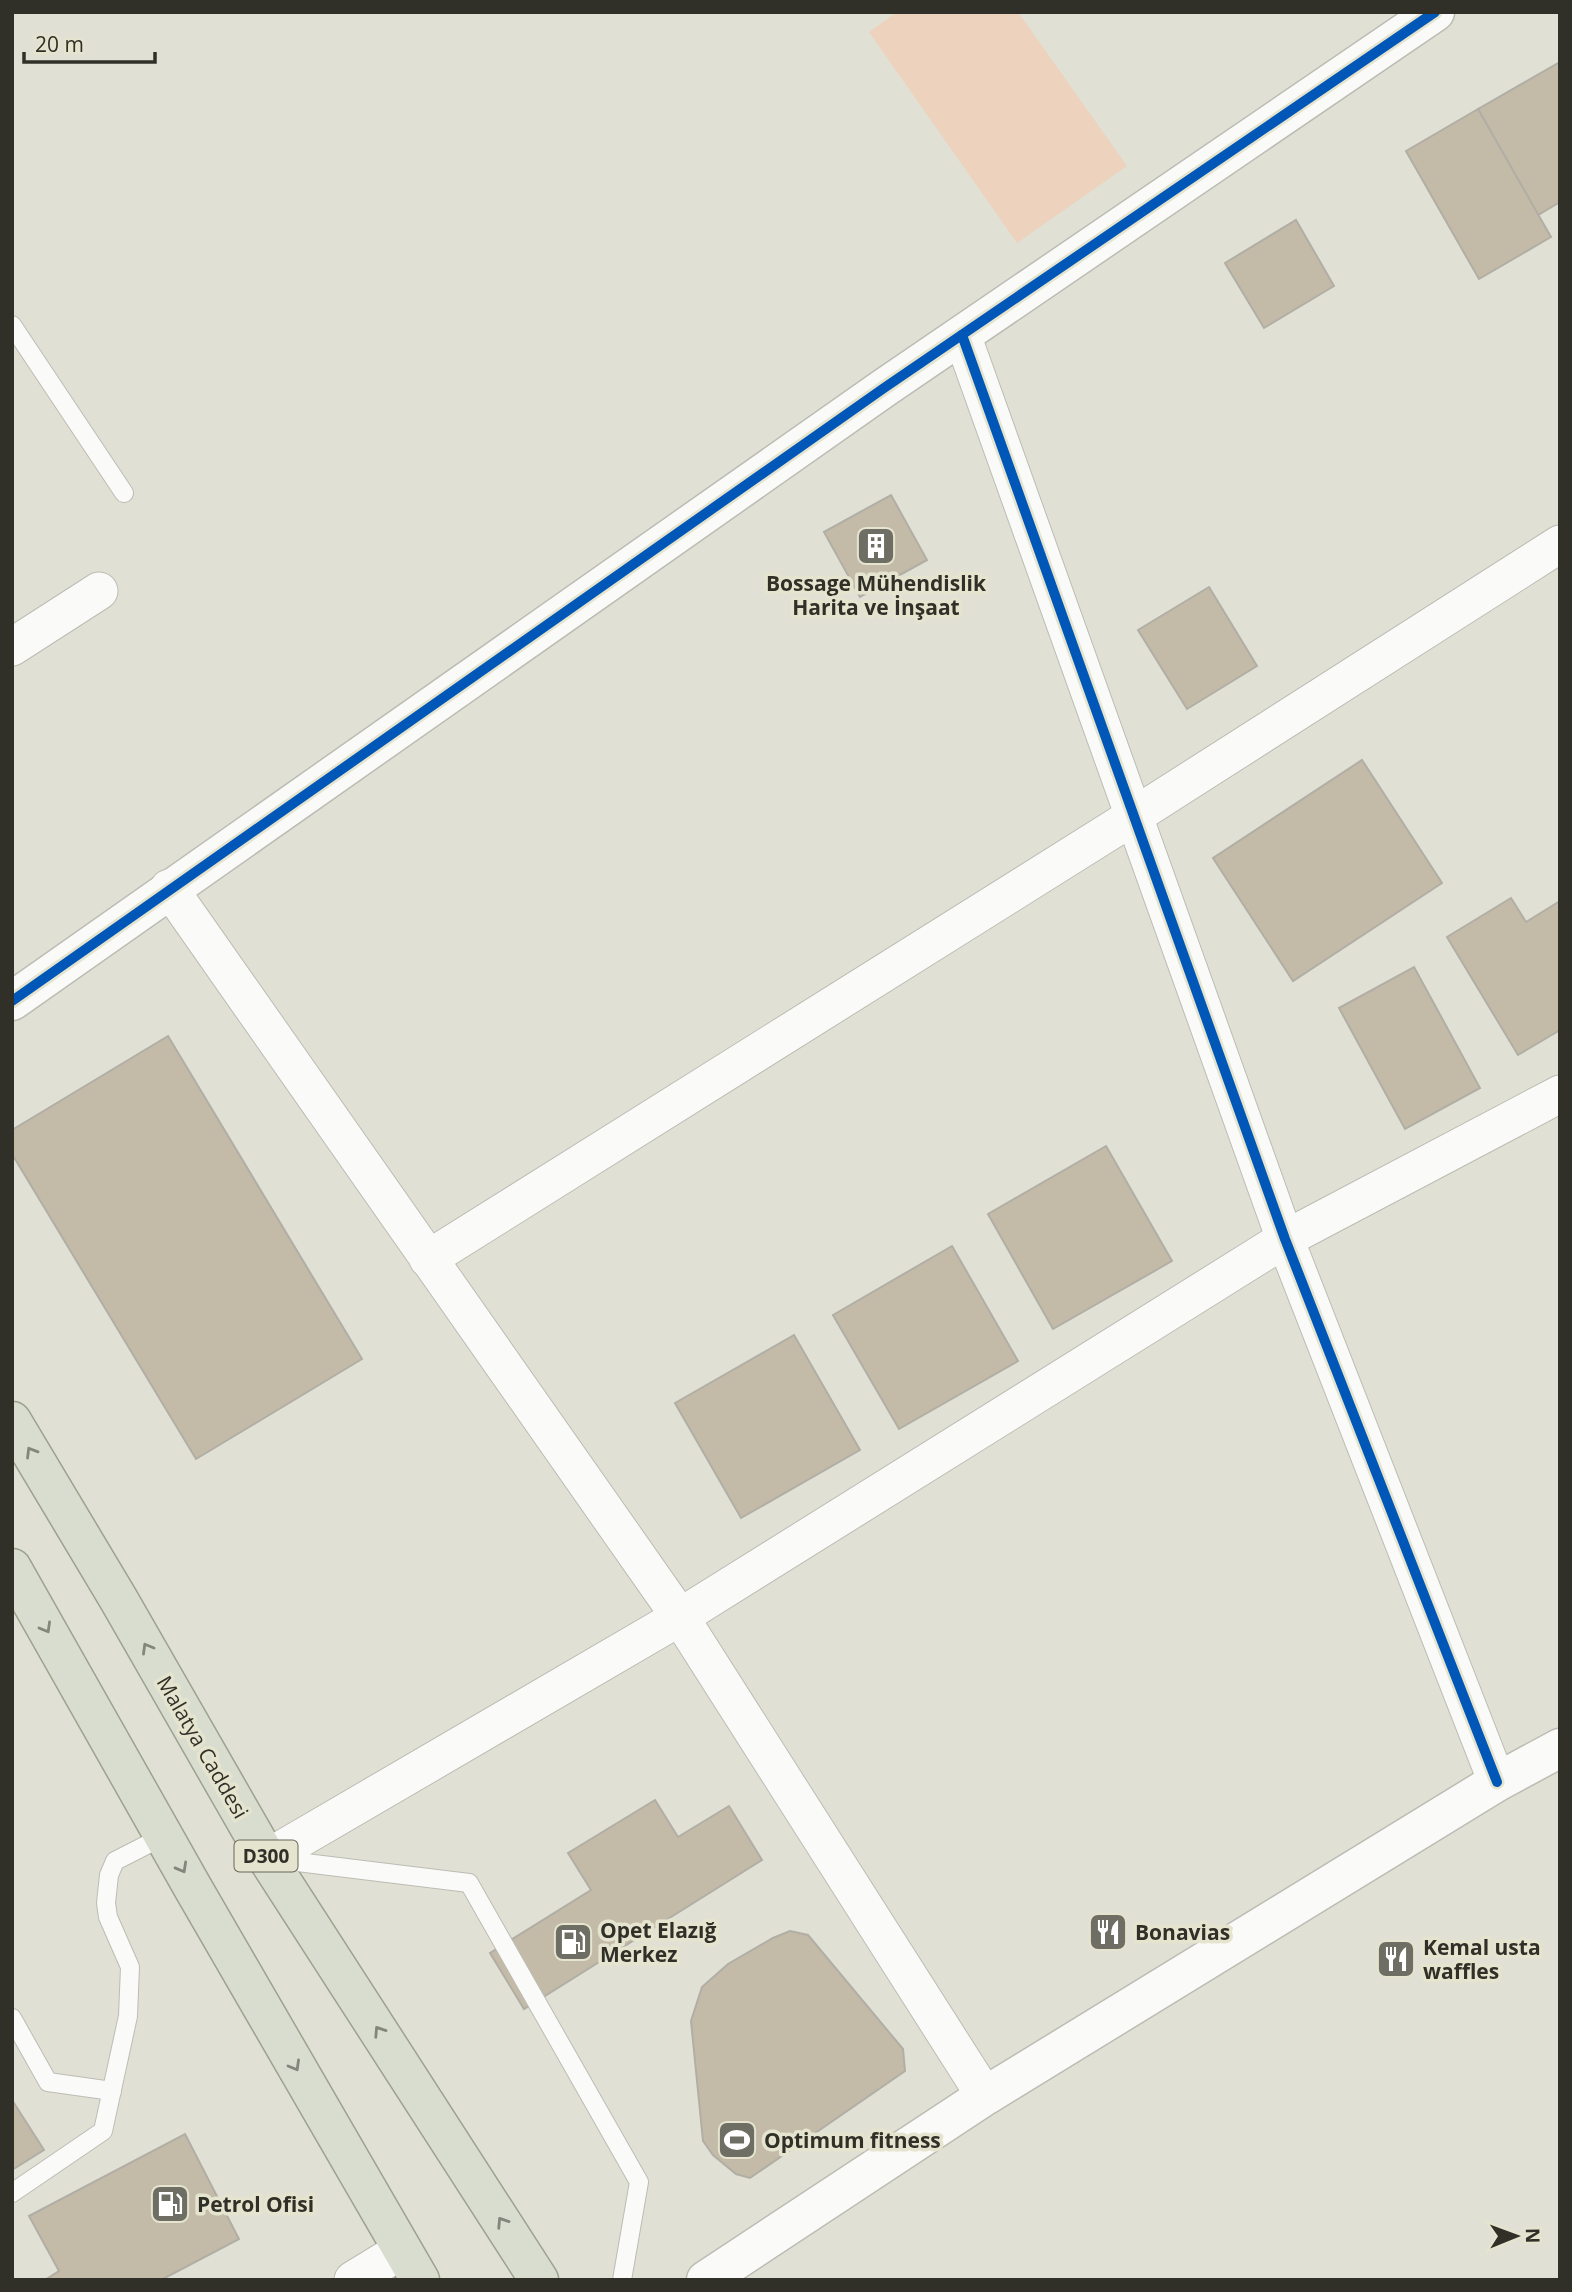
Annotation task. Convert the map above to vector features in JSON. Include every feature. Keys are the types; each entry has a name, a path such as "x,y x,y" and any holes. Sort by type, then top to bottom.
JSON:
{"highway":[{"name":"Malatya Caddesi","path":"12,1421 119,1600 267,1858 539,2280"},
{"path":"12,1568 411,2265"}],"street":[{"path":"12,1001 169,888 962,335 1435,12"},
{"path":"962,335 1285,1239 1497,1782"},
{"path":"428,1259 1134,816 1560,544"},
{"path":"12,647 99,591"},
{"path":"169,888 680,1617 985,2096"},
{"path":"267,1858 680,1617 1285,1239 1560,1094"},
{"path":"706,2280 985,2096 1497,1782 1560,1748"},
{"path":"352,2280 411,2265"}],"lane":[{"path":"12,325 124,493"},
{"path":"12,2193 103,2131 128,2016 130,1967 108,1917 106,1903 109,1875 115,1861 164,1836"},
{"path":"267,1858 469,1883 639,2182 622,2280"},
{"path":"12,2018 48,2082 112,2091"}],"shaded area":[{"path":"897,12 1018,12 1127,166 1017,243 869,32"}],"building":[{"path":"1560,62 1560,202 1538,215 1478,109"},
{"path":"1478,109 1551,237 1479,279 1406,151"},
{"path":"1296,220 1334,286 1264,328 1225,263"},
{"name":"Bossage Mühendislik Harita ve İnşaat","path":"891,495 927,560 860,597 824,532"},
{"path":"1209,587 1257,666 1187,709 1138,630"},
{"path":"1362,760 1442,883 1293,981 1213,858"},
{"path":"1511,898 1526,922 1560,901 1560,1030 1518,1055 1447,937"},
{"path":"1414,967 1480,1088 1405,1129 1339,1008"},
{"path":"168,1036 362,1359 196,1459 12,1154 12,1130"},
{"path":"1106,1146 1172,1261 1053,1329 988,1214"},
{"path":"952,1246 1018,1361 899,1429 833,1315"},
{"path":"794,1335 860,1450 741,1518 675,1403"},
{"path":"655,1800 678,1837 729,1806 762,1860 524,2009 490,1953 591,1890 568,1853"},
{"path":"790,1931 808,1935 903,2049 905,2071 750,2178 736,2174 713,2155 703,2141 691,2021 702,1987 728,1964"},
{"path":"12,2100 44,2150 12,2170"},
{"path":"185,2134 239,2239 161,2280 45,2280 59,2271 29,2216"}],"cycle path":[{"path":"12,1001 884,388 1435,12"},
{"path":"962,335 1285,1239 1497,1782"}],"place":[{"name":"Bossage Mühendislik Harita ve İnşaat","path":"876,546"},
{"name":"Bonavias","path":"1108,1932"},
{"name":"Opet Elazığ Merkez","path":"573,1942"},
{"name":"Kemal usta waffles","path":"1396,1959"},
{"name":"Optimum fitness","path":"737,2140"},
{"name":"Petrol Ofisi","path":"170,2204"}]}
